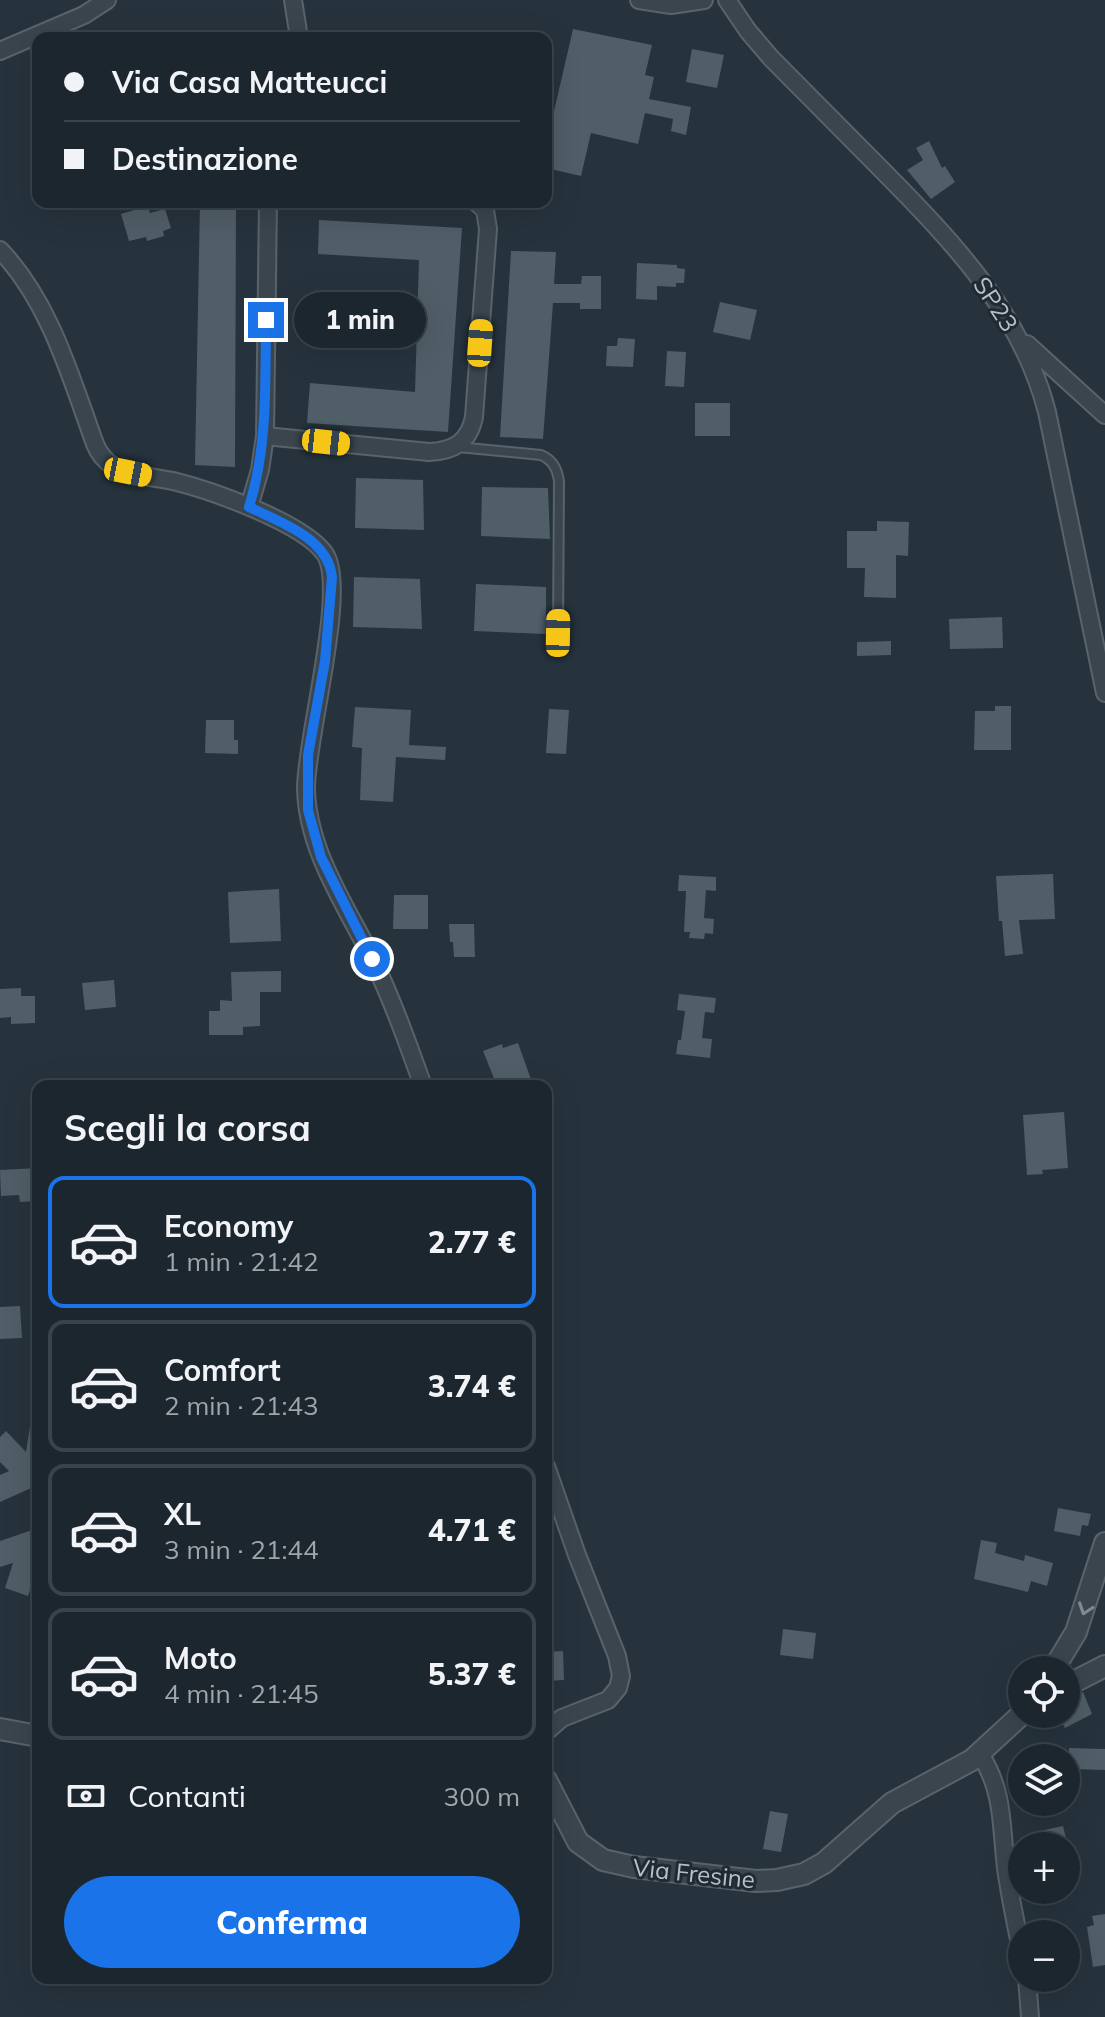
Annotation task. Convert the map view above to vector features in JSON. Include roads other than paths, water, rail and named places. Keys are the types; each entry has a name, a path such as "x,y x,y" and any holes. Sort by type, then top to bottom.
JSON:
{"street":[{"path":"44,32 84,15 107,0"},
{"path":"293,0 298,32"},
{"path":"639,0 671,5 704,0"},
{"name":"SP23","path":"727,0 771,58 958,249 994,298 1016,335 1035,373 1047,412 1105,693"},
{"path":"0,51 32,37"},
{"path":"249,507 260,470 265,436 268,208"},
{"path":"265,436 429,452 457,447 469,434 474,417 488,229 483,208"},
{"path":"0,250 14,266 52,331 95,444 105,460 120,469 197,488 249,507 307,537 324,552 332,577 325,661 308,755 308,810 321,857 383,982 421,1080"},
{"path":"1016,335 1105,415"},
{"path":"552,1483 617,1656 621,1676 618,1688 608,1700 562,1718 552,1727"},
{"path":"1061,1656 1076,1632 1105,1543"},
{"path":"1080,1679 1105,1666"},
{"name":"Via Fresine","path":"552,1789 578,1842 598,1858 634,1867 770,1881 790,1878 817,1868 892,1803 980,1754 1008,1727"},
{"path":"0,1729 32,1735"},
{"path":"980,1754 994,1777 999,1793 1016,1920"},
{"path":"1028,1992 1030,2017"}],"lane":[{"path":"457,447 541,455 552,461 556,468 559,481 558,633"}]}
